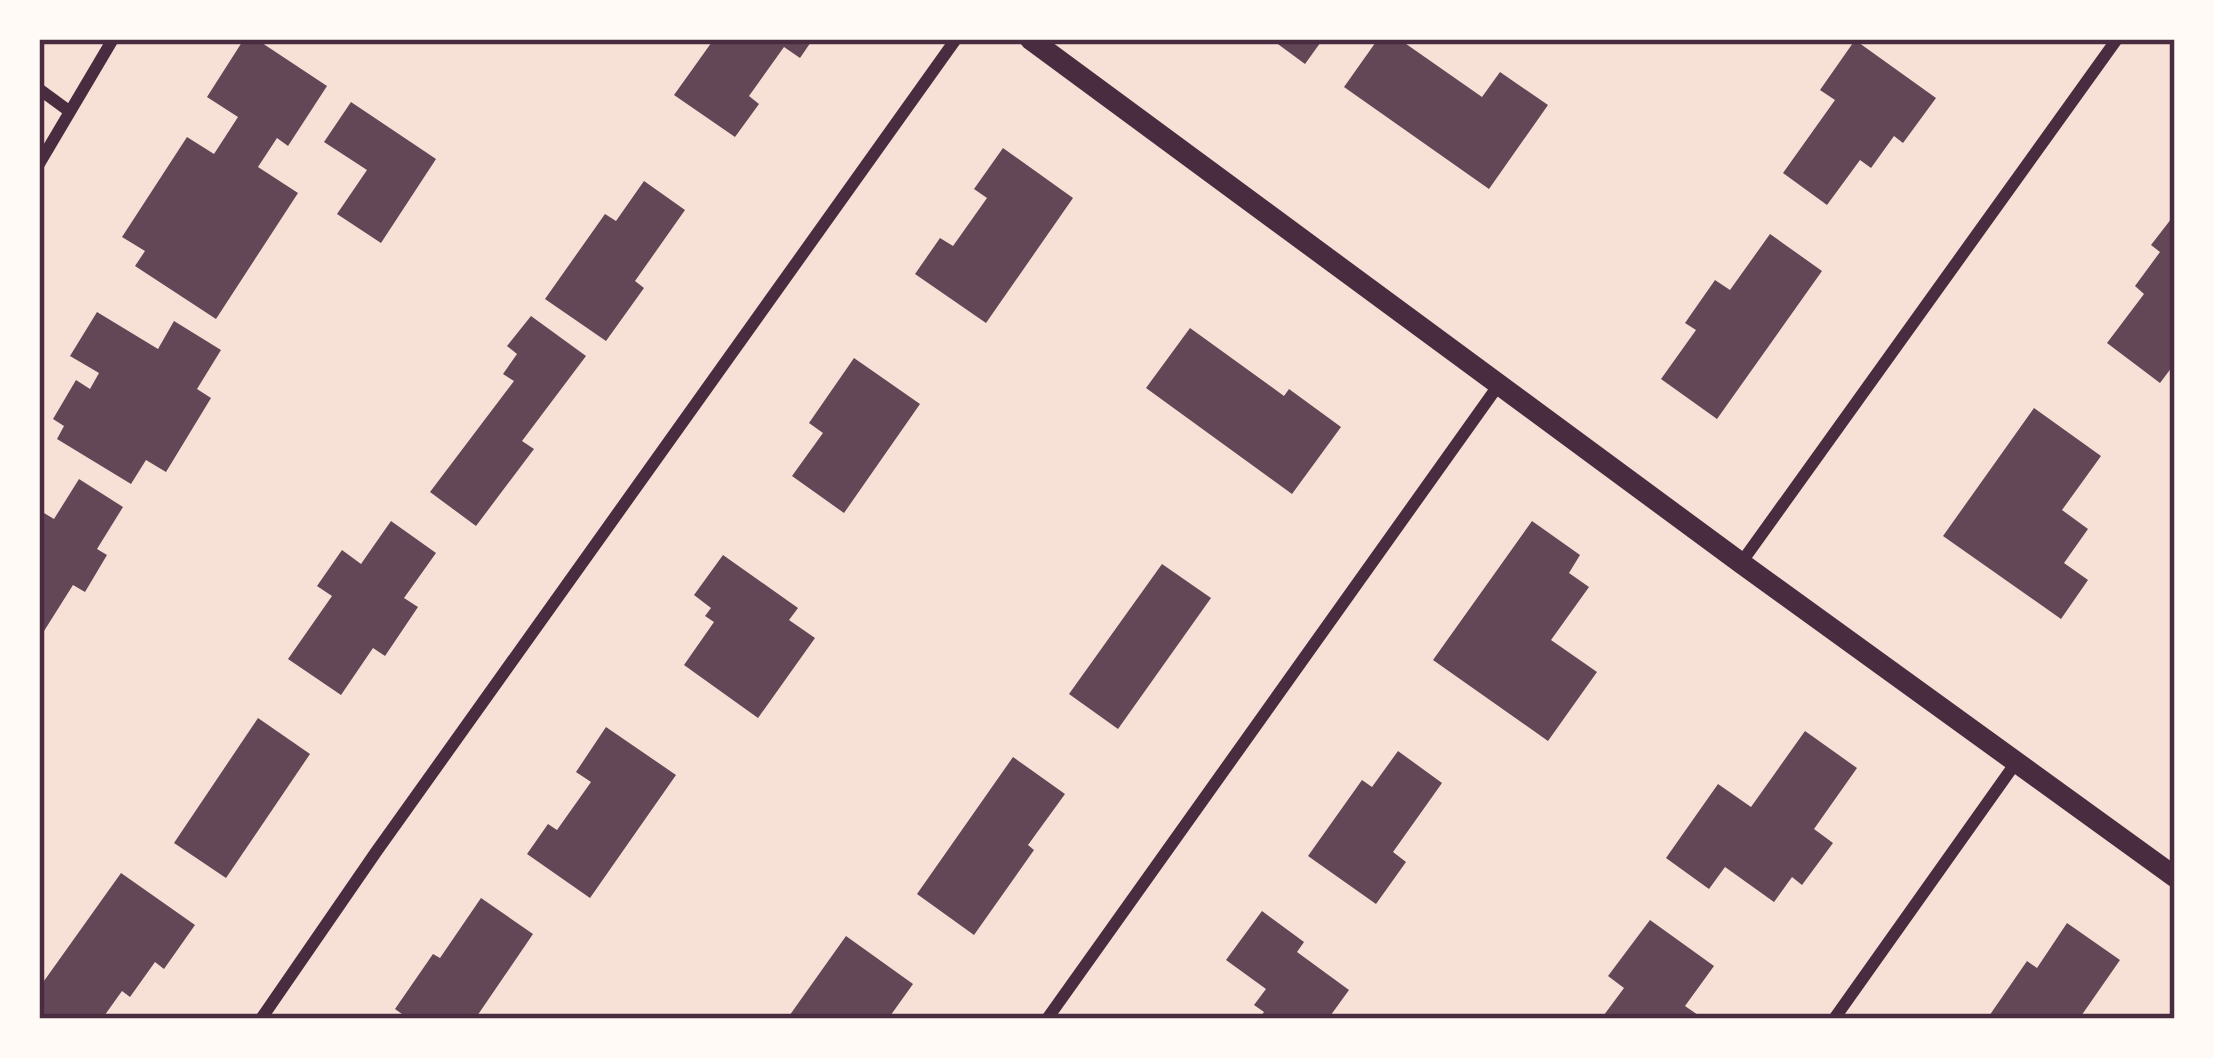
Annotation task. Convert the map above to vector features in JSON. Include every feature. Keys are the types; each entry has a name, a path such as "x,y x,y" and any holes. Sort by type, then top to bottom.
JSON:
{"street":[{"path":"39,164 113,39"},
{"path":"261,1019 956,39"},
{"path":"1030,39 2175,877"},
{"path":"1741,563 2117,39"},
{"path":"39,89 69,111"},
{"path":"1047,1019 1500,383"},
{"path":"1834,1019 2017,761"}],"building":[{"path":"244,39 256,39 327,86 288,146 277,138 258,167 298,193 216,319 135,266 145,251 122,237 187,137 214,154 238,117 207,97"},
{"path":"714,39 813,39 800,58 784,47 749,96 759,104 735,137 674,95"},
{"path":"1271,39 1323,39 1305,64"},
{"path":"1378,39 1399,39 1482,97 1500,72 1548,105 1489,189 1344,87"},
{"path":"1855,40 1936,98 1903,143 1894,136 1871,168 1860,160 1827,205 1783,173 1835,100 1820,90"},
{"path":"351,102 436,159 381,243 337,214 367,170 324,142"},
{"path":"1003,148 1073,198 986,323 915,274 940,238 953,246 987,198 974,189"},
{"path":"644,181 685,210 635,281 644,288 606,341 545,299 605,214 616,221"},
{"path":"2175,214 2175,363 2160,383 2107,343 2144,294 2135,286 2160,252 2151,245"},
{"path":"1770,234 1822,271 1717,419 1661,379 1696,330 1685,323 1715,280 1730,290"},
{"path":"97,312 158,349 174,321 221,350 197,389 211,398 166,472 146,460 131,484 57,439 64,426 53,419 76,380 90,389 99,373 70,356"},
{"path":"531,316 586,356 522,441 534,449 476,526 430,492 514,381 503,374 517,354 507,346"},
{"path":"1190,328 1284,396 1289,389 1341,427 1292,494 1146,388"},
{"path":"854,358 920,404 844,513 792,476 823,433 809,423"},
{"path":"2034,408 2101,456 2062,510 2088,529 2064,563 2088,580 2061,619 1943,536"},
{"path":"79,479 123,507 97,549 107,555 85,592 73,585 39,639 39,510 54,519"},
{"path":"391,521 436,553 404,598 418,607 385,656 373,648 341,695 288,659 332,596 317,586 342,550 361,564"},
{"path":"1532,521 1580,555 1569,573 1589,587 1551,640 1597,672 1548,741 1433,660"},
{"path":"723,555 798,608 789,620 815,638 758,718 684,665 714,622 705,616 711,608 694,595"},
{"path":"1162,564 1211,598 1118,729 1069,694"},
{"path":"258,718 310,754 226,878 174,843"},
{"path":"606,727 676,775 590,898 527,854 548,824 557,830 591,782 576,772"},
{"path":"1805,731 1857,768 1814,829 1833,843 1802,885 1792,877 1774,902 1725,867 1709,889 1666,858 1718,784 1751,807"},
{"path":"1398,751 1442,783 1393,852 1406,862 1376,904 1308,856 1362,780 1372,787"},
{"path":"1013,757 1065,794 1028,845 1034,850 974,935 917,894"},
{"path":"121,873 195,925 164,969 155,962 130,997 122,991 102,1019 45,1019 39,1015 39,988"},
{"path":"481,898 533,934 475,1019 399,1019 402,1014 395,1009 433,954 440,958"},
{"path":"1262,911 1304,942 1297,952 1349,990 1328,1019 1259,1019 1264,1012 1254,1005 1266,989 1226,960"},
{"path":"1650,920 1714,966 1685,1006 1698,1015 1695,1019 1601,1019 1624,988 1608,976"},
{"path":"2067,923 2120,960 2079,1019 1987,1019 2027,961 2037,968"},
{"path":"846,936 913,984 888,1019 787,1019"}]}
